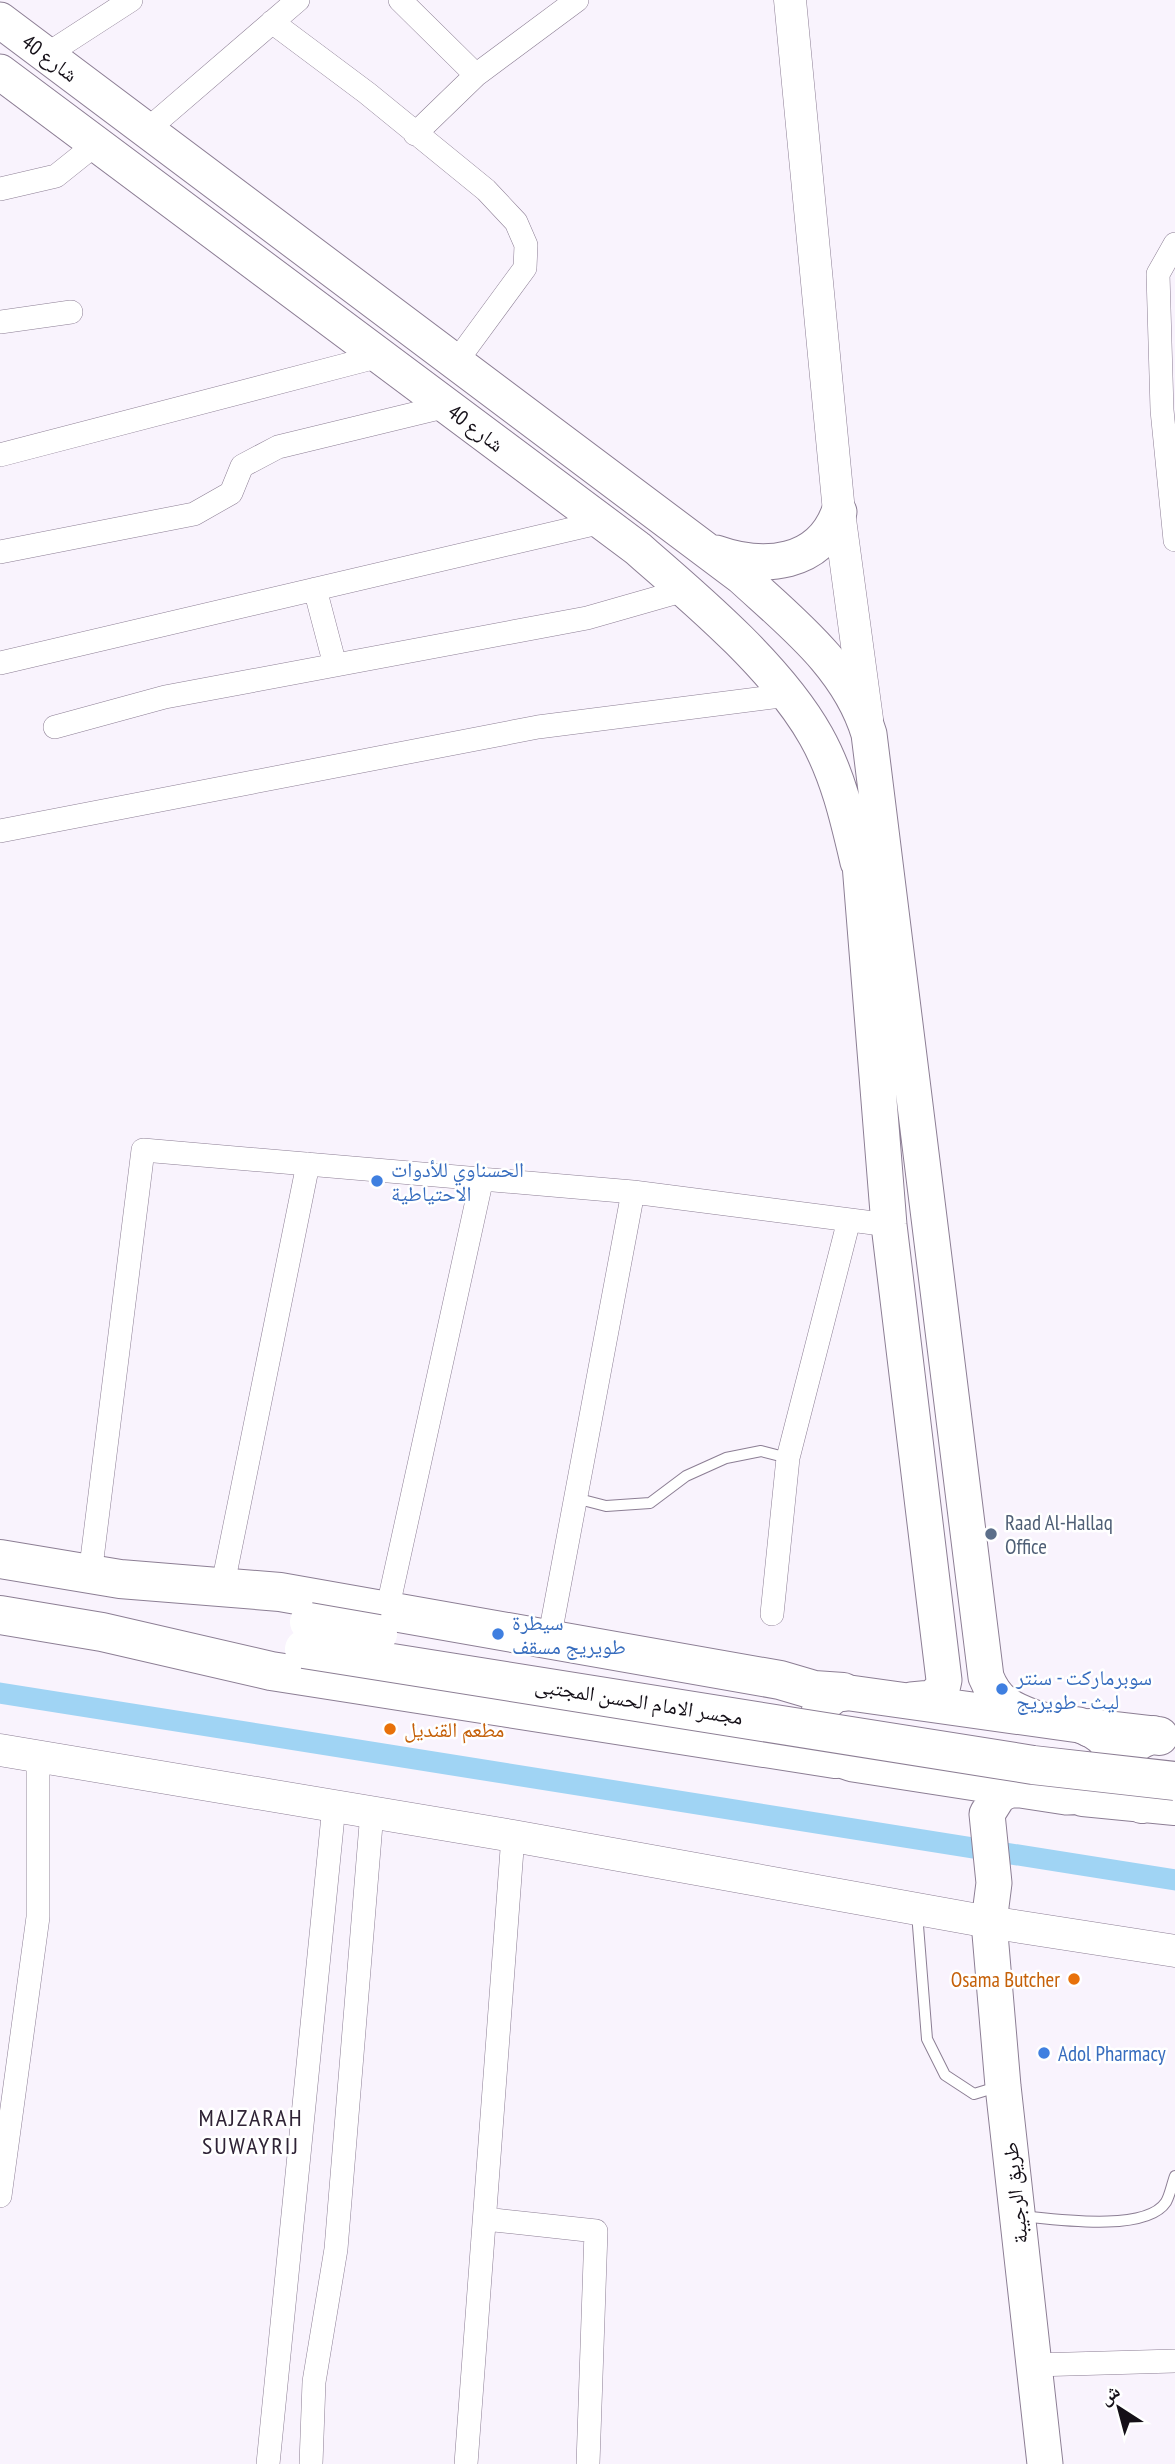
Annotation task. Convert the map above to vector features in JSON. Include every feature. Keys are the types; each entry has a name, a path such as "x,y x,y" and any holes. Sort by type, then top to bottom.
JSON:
{"highway":[{"path":"0,1559 105,1577 280,1592 814,1689 843,1692"},
{"name":"مجسر الامام الحسن المجتبى","path":"105,1577 306,1635 1033,1765 1175,1781"},
{"path":"0,1615 102,1632 271,1671 835,1759"},
{"name":"مجسر الامام الحسن المجتبى","path":"102,1632 306,1635 1034,1746 1168,1745"},
{"path":"773,1749 794,1736 803,1713 798,1698 780,1681"},
{"path":"1090,1728 1168,1745"},
{"path":"1158,1805 1125,1788 1122,1765 1132,1745 1168,1745"},
{"path":"1083,1797 1158,1805"}],"main road":[{"path":"790,0 839,512 986,1677 999,1701 1011,1709 1035,1718"},
{"name":"شارع 40","path":"0,20 706,549 751,586 835,668 861,709 869,734"},
{"name":"شارع 40","path":"3,79 96,144 602,522 708,608 788,695 818,739 834,776 858,862"},
{"path":"706,549 749,562 797,556 818,546 832,531 839,512"},
{"path":"869,734 858,862 889,1225 944,1680 942,1689 933,1698 911,1700"},
{"path":"843,1692 1035,1718 1090,1728 1109,1746 1114,1762 1106,1784 1083,1797 1021,1790 835,1759 819,1743 816,1721 826,1700 843,1692"},
{"path":"0,1750 513,1836 989,1922 1175,1951"},
{"path":"927,1775 949,1788 976,1816 999,1795 1010,1790 1021,1790"},
{"name":"طريق الرجيبة","path":"976,1816 1045,2464"}],"street":[{"path":"46,55 131,0"},
{"path":"147,130 298,0"},
{"path":"400,0 476,75"},
{"path":"415,134 476,75 577,0"},
{"path":"272,22 367,93 486,190 516,222 526,245 524,268 456,362"},
{"path":"0,189 56,176 96,144"},
{"path":"1175,244 1158,274 1167,315 1162,410 1175,540"},
{"path":"0,322 71,312"},
{"path":"0,455 380,356"},
{"path":"0,552 194,514 231,493 242,466 278,447 447,406"},
{"path":"0,663 602,522"},
{"path":"315,589 335,665"},
{"path":"55,727 165,697 587,618 685,590"},
{"path":"0,831 538,727 788,695"},
{"path":"105,1577 143,1150 633,1192 889,1225"},
{"path":"222,1589 308,1164"},
{"path":"387,1611 482,1178"},
{"path":"549,1640 633,1192"},
{"path":"772,1614 788,1458 849,1220"},
{"path":"0,2196 4,2129 38,1917 38,1756"},
{"path":"268,2464 334,1806"},
{"path":"312,2464 314,2382 336,2249 372,1812"},
{"path":"466,2464 513,1836"},
{"path":"485,2219 596,2231 588,2464"},
{"path":"1034,2365 1175,2361"}],"lane":[{"path":"575,1498 606,1506 650,1503 686,1476 726,1458 761,1451 788,1458"},
{"path":"917,1909 927,2039 944,2075 974,2094 1003,2086"},
{"path":"1018,2216 1093,2222 1142,2218 1165,2204 1175,2176"}],"waterway":[{"path":"0,1693 1175,1880"}],"place":[{"name":"الحسناوي للأدوات الاحتياطية","path":"377,1181"},
{"name":"Raad Al-Hallaq Office","path":"991,1534"},
{"name":"سيطرة طويريج مسقف","path":"498,1634"},
{"name":"سوبرماركت - سنتر ليث - طويريج","path":"1002,1689"},
{"name":"مطعم القنديل","path":"390,1729"},
{"name":"Osama Butcher","path":"1074,1979"},
{"name":"Adol Pharmacy","path":"1044,2053"}],"district":[{"name":"MAJZARAH SUWAYRIJ","path":"251,2131"}]}
